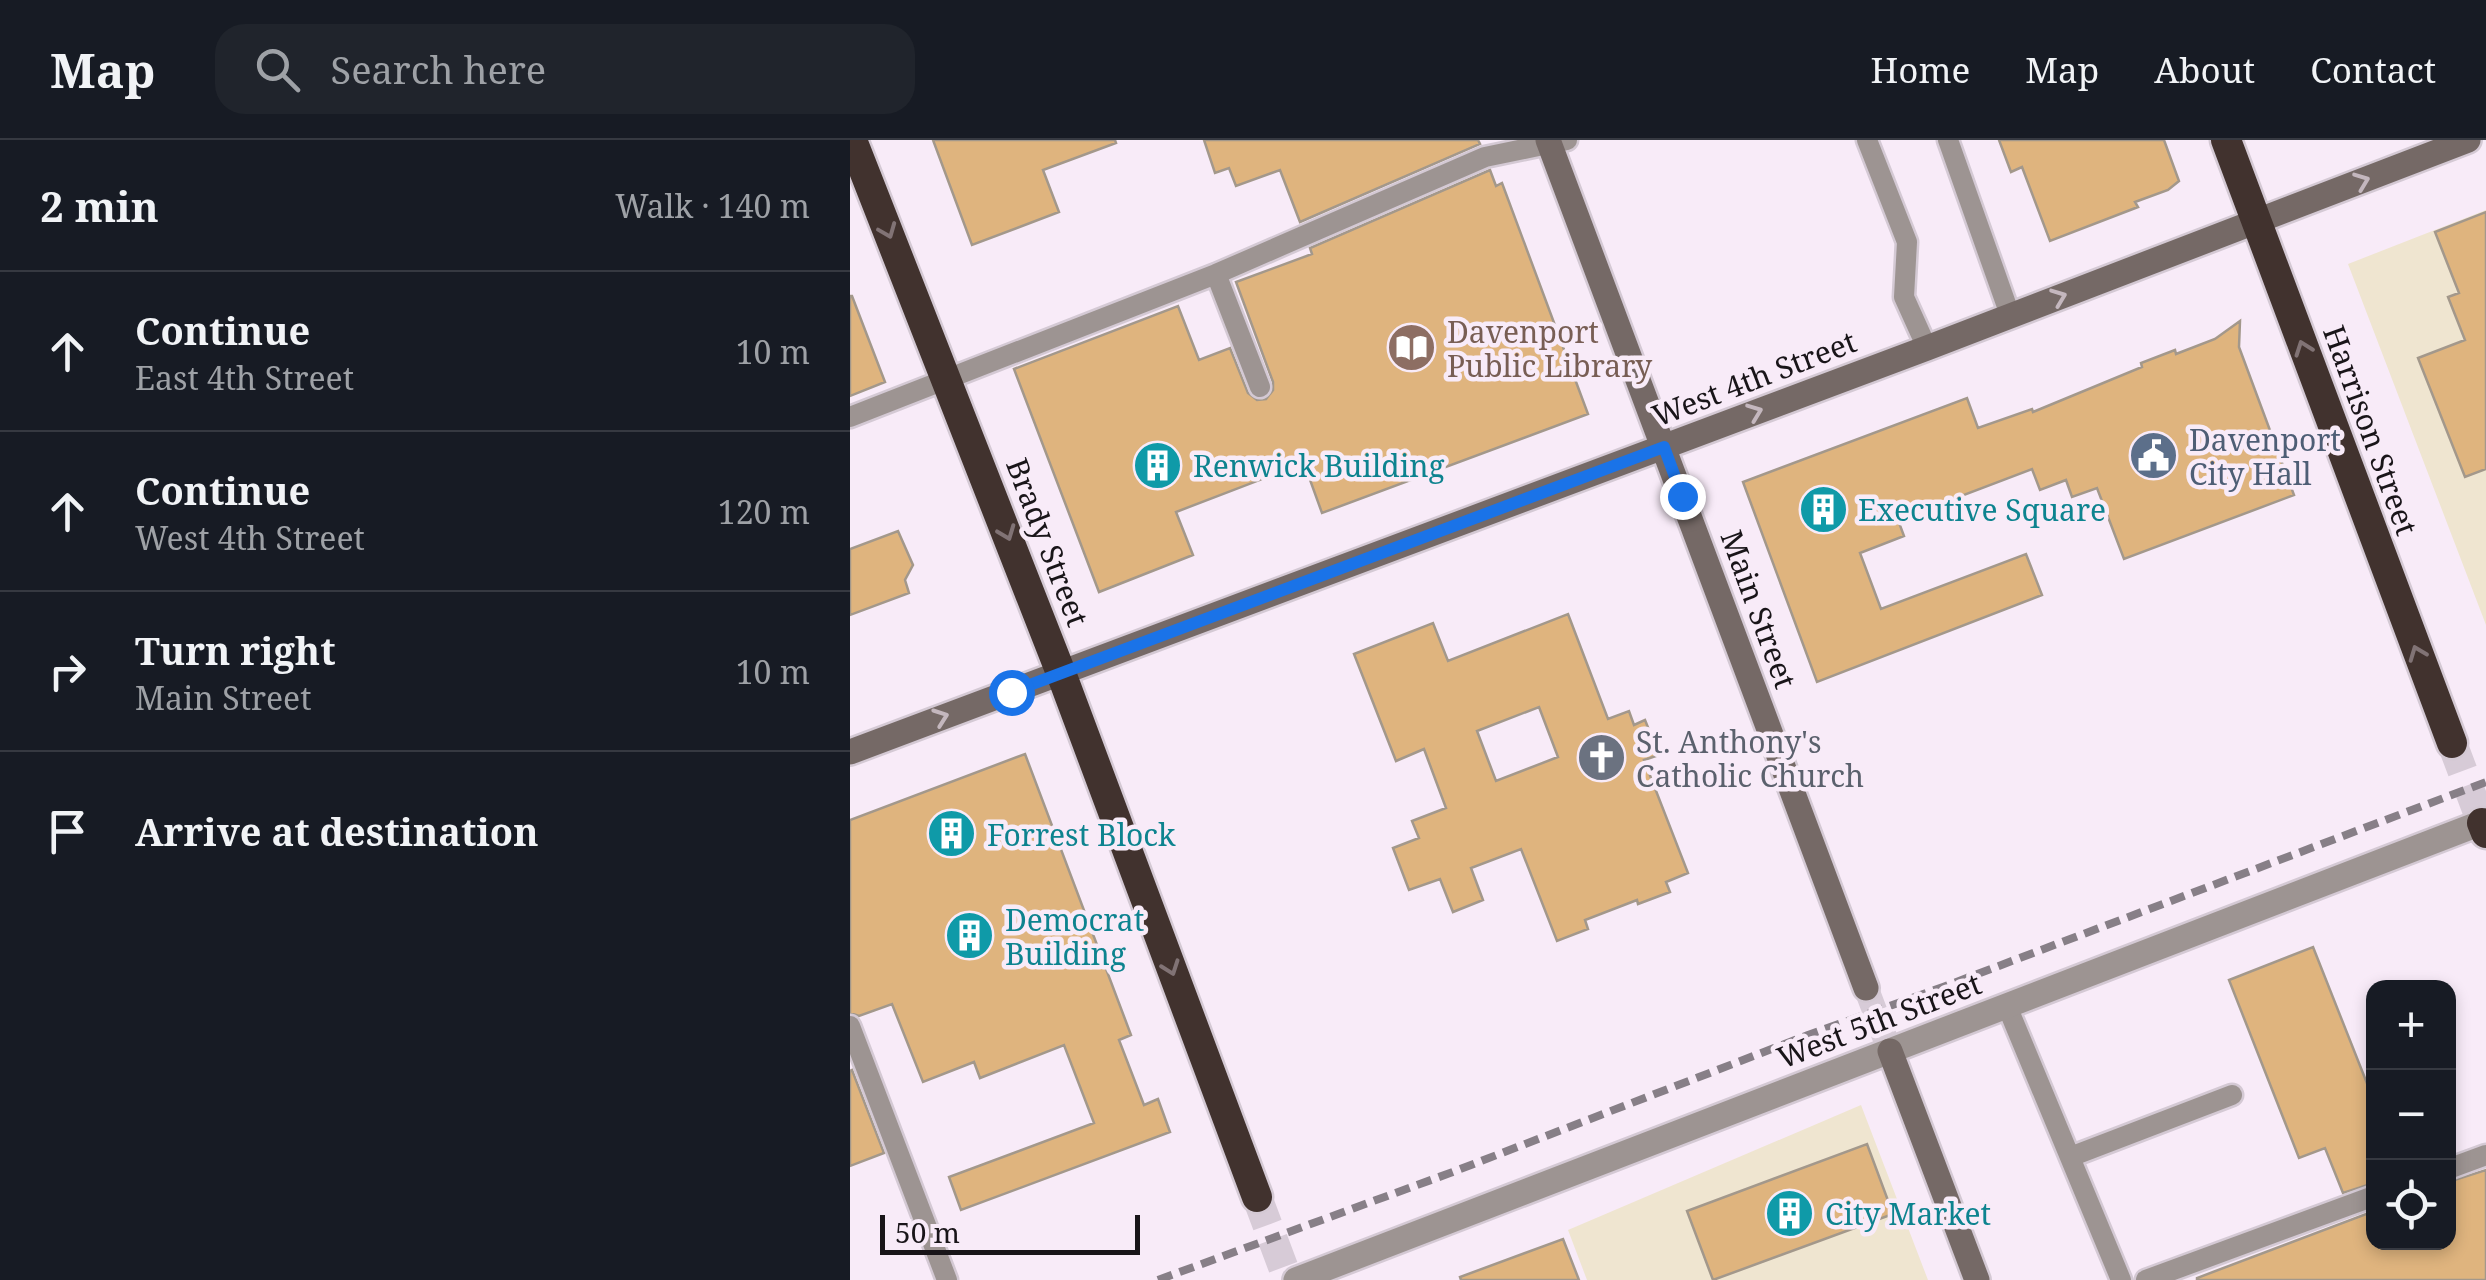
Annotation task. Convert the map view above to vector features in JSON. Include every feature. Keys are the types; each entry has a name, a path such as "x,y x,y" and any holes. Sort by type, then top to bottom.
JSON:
{"highway":[{"name":"Brady Street","path":"852,140 1061,673 1257,1197"},
{"name":"Harrison Street","path":"2226,140 2452,744"}],"main road":[{"name":"West 4th Street","path":"850,752 1927,348 2468,140"},
{"name":"Main Street","path":"1555,142 1866,988"},
{"path":"1890,1051 1977,1280"}],"street":[{"name":"West 5th Street","path":"1296,1280 2485,826"}],"lane":[{"path":"1867,140 1907,242 1904,297 1927,348"},
{"path":"1948,140 2010,315"},
{"path":"850,417 1216,274 1485,157 1555,142"},
{"path":"1216,274 1260,387"},
{"path":"2007,1006 2121,1280"},
{"path":"850,1026 947,1280"},
{"path":"2070,1157 2232,1095"},
{"path":"2456,1166 2486,1155"},
{"path":"2146,1280 2366,1199"}],"shaded area":[{"path":"2486,210 2486,625 2348,264"},
{"path":"1861,1105 1928,1280 1587,1280 1568,1230"}],"building":[{"path":"933,140 1116,143 1043,170 1059,212 972,245"},
{"path":"1204,140 1478,140 1480,144 1300,222 1280,170 1236,186 1229,168 1215,173"},
{"path":"1999,140 2164,140 2179,181 2168,190 2135,202 2138,207 2050,241 2022,167 2011,172"},
{"path":"1490,170 1496,186 1502,183 1588,414 1322,513 1304,463 1176,512 1193,555 1099,592 1014,369 1178,306 1199,360 1230,348 1248,393 1257,400 1266,399 1273,390 1273,382 1236,282 1312,254 1310,248"},
{"path":"2486,212 2486,469 2465,477 2418,358 2465,340 2448,297 2459,293 2435,232"},
{"path":"850,296 885,382 850,396"},
{"path":"2240,321 2239,347 2294,495 2124,559 2097,488 2072,497 2066,480 2040,490 2032,469 1898,520 1904,536 1860,553 1881,609 2026,554 2042,595 1817,682 1743,482 1967,398 1978,428 2032,409 2033,412 2142,367 2141,363 2215,339"},
{"path":"898,531 913,565 905,580 909,593 850,615 850,549"},
{"name":"St. Anthony's Catholic Church","path":"1568,614 1608,719 1629,711 1634,725 1645,720 1659,755 1644,760 1688,873 1666,882 1670,892 1585,920 1588,929 1557,941 1521,849 1471,868 1483,900 1453,912 1440,879 1409,890 1393,848 1419,838 1412,821 1446,808 1424,749 1396,761 1354,654 1433,623 1448,661","holes":["1539,707 1558,757 1496,781 1477,731"]},
{"path":"1025,754 1131,1035 1119,1040 1144,1105 1158,1099 1170,1132 961,1210 949,1177 1094,1123 1064,1045 980,1078 974,1062 923,1082 892,1004 859,1016 850,1013 850,820"},
{"path":"2313,947 2366,1081 2366,1186 2343,1193 2325,1148 2299,1158 2229,980"},
{"path":"850,1071 884,1153 850,1166"},
{"name":"City Market","path":"1867,1144 1893,1214 1713,1280 1687,1211"},
{"path":"2486,1170 2486,1280 2197,1280 2366,1214 2366,1250 2456,1250 2456,1179"},
{"path":"1563,1239 1579,1280 1461,1280 1460,1277"}],"tunnel":[{"path":"2452,743 2482,823"},
{"path":"1866,988 1890,1051"},
{"path":"1257,1197 1288,1280"}],"railway":[{"path":"1158,1280 2486,782"}],"place":[{"name":"Davenport Public Library","path":"1412,348"},
{"name":"Davenport City Hall","path":"2154,456"},
{"name":"Renwick Building","path":"1158,465"},
{"name":"Executive Square","path":"1823,509"},
{"name":"St. Anthony's Catholic Church","path":"1601,758"},
{"name":"Forrest Block","path":"952,834"},
{"name":"Democrat Building","path":"970,936"},
{"name":"City Market","path":"1790,1213"}],"route":[{"path":"1011,692 1664,447 1682,496"}]}
